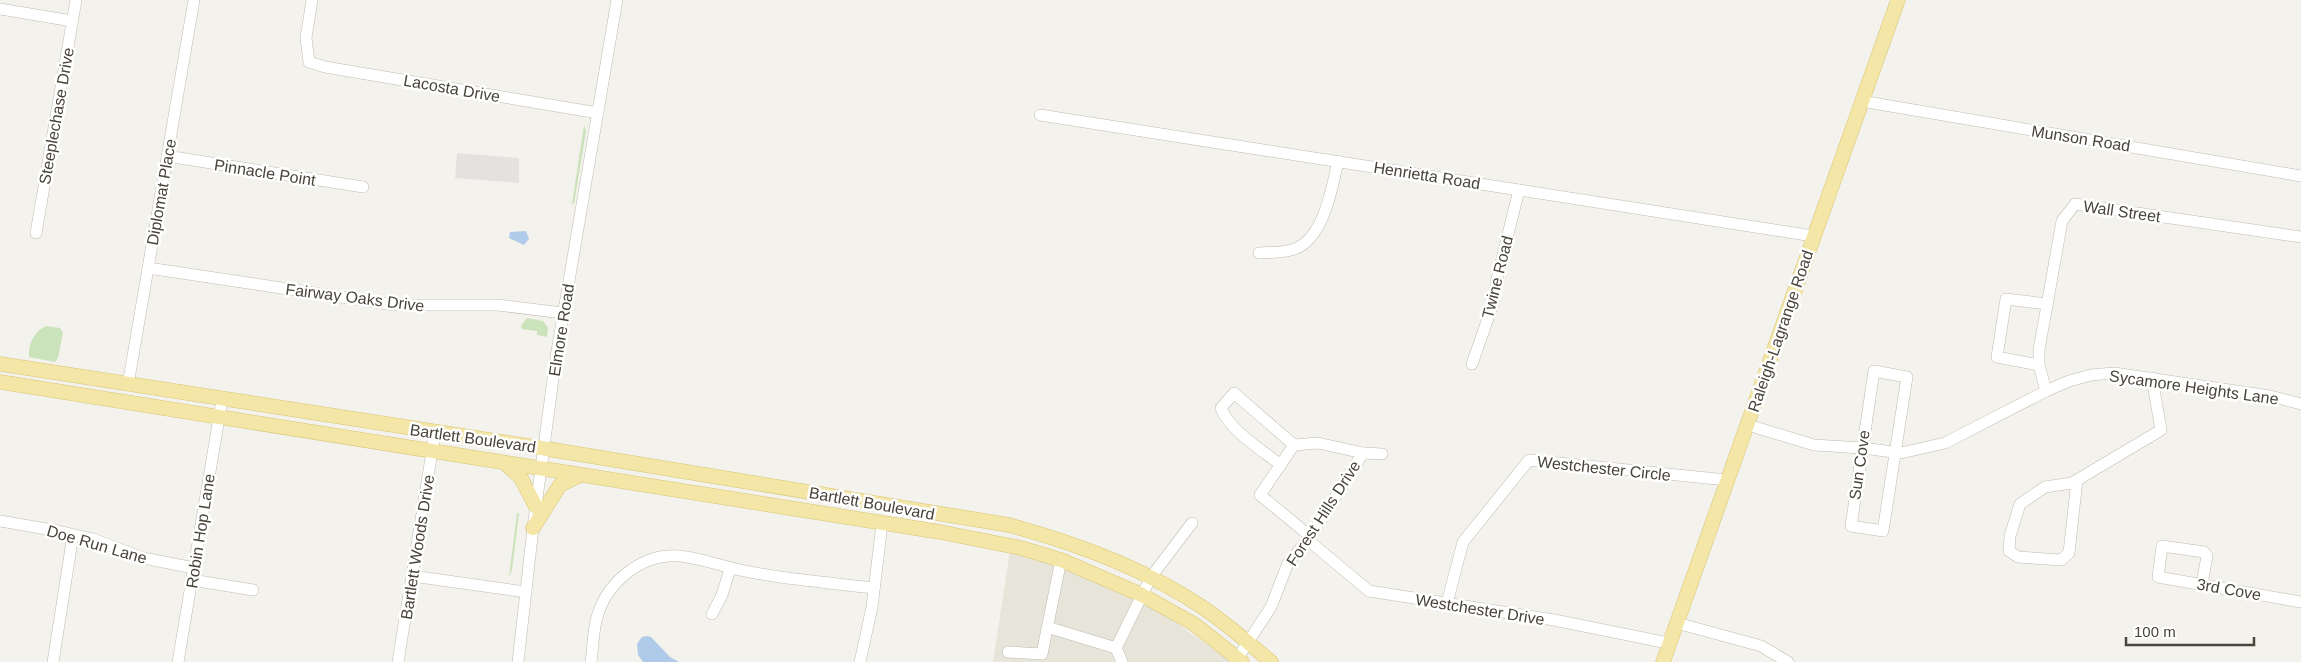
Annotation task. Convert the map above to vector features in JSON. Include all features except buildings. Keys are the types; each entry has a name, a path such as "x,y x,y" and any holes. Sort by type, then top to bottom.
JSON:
{"main road":[{"name":"Raleigh-Lagrange Road","path":"1663,662 1668,643 1677,623 1748,425 1813,236 1898,0"},
{"name":"Bartlett Boulevard","path":"0,364 544,449 1009,525 1057,538 1146,586"},
{"name":"Bartlett Boulevard","path":"0,382 940,532 1006,545 1146,586"},
{"path":"505,463 521,478 536,507"},
{"path":"533,528 560,485 580,475"},
{"path":"740,500 743,482"},
{"path":"1006,545 1009,525"},
{"path":"1146,586 1194,624 1240,655 1271,662"},
{"path":"1146,586 1202,607 1240,655"}],"street":[{"name":"Steeplechase Drive","path":"36,233 76,0"},
{"name":"Diplomat Place","path":"128,385 194,0"},
{"name":"Lacosta Drive","path":"312,0 306,38 307,60 325,66 598,113"},
{"name":"Elmore Road","path":"518,662 533,528 542,469 545,430 563,313 617,0"},
{"path":"0,9 72,21"},
{"name":"Munson Road","path":"1861,101 2301,176"},
{"name":"Henrietta Road","path":"1040,115 1813,236"},
{"name":"Pinnacle Point","path":"167,156 363,187"},
{"path":"1259,253 1291,250 1308,240 1316,229 1330,197 1338,161"},
{"name":"Twine Road","path":"1472,364 1493,304 1497,279 1519,190"},
{"name":"Wall Street","path":"2046,391 2039,365 2047,304 2062,221 2075,204 2301,237"},
{"name":"Fairway Oaks Drive","path":"148,268 395,305 497,305 563,313"},
{"path":"2039,365 1996,357 2006,299 2047,304"},
{"name":"Sun Cove","path":"1874,371 1907,377 1883,531 1851,526 1862,448 1874,371"},
{"name":"Sycamore Heights Lane","path":"1748,425 1814,445 1862,448 1896,453 1945,443 2046,391 2091,375 2114,373 2270,396 2301,404"},
{"path":"2077,480 2069,553 2060,560 2018,557 2009,551 2010,536 2020,504 2045,487 2072,483 2077,480 2161,430 2152,378"},
{"path":"1294,445 1281,465 1231,425 1223,415 1221,408 1234,393 1294,445 1318,443 1363,453 1382,454"},
{"name":"Robin Hop Lane","path":"178,662 222,400"},
{"name":"Bartlett Woods Drive","path":"398,662 435,433"},
{"name":"Forest Hills Drive","path":"1240,655 1271,608 1288,563 1309,538 1363,453"},
{"name":"Westchester Circle","path":"1447,603 1463,542 1529,460 1727,480"},
{"name":"Westchester Drive","path":"1281,465 1260,495 1369,591 1554,620 1668,643"},
{"name":"Doe Run Lane","path":"0,521 73,535 193,574 254,590"},
{"path":"1122,662 1116,648 1146,586 1192,523"},
{"path":"860,662 874,588 882,524"},
{"path":"53,662 73,535"},
{"name":"3rd Cove","path":"2202,584 2207,556 2204,552 2162,546 2158,577 2301,602"},
{"path":"591,662 595,627 602,604 624,574 641,563 680,556 730,569 814,583 874,588"},
{"path":"1008,652 1042,654 1061,560"},
{"path":"712,614 722,595 730,569"},
{"path":"412,576 526,592"},
{"path":"1677,623 1761,646 1788,662"},
{"path":"1047,627 1116,648"}],"shaded area":[{"path":"457,153 519,158 519,183 455,178"},
{"path":"1010,551 1073,570 1156,609 1232,662 993,662"}],"green space":[{"path":"584,125 586,131 574,204 572,204"},
{"path":"172,170 161,235 159,235 169,178"},
{"path":"527,318 543,321 548,328 547,337 537,335 537,331 522,329 521,326"},
{"path":"47,326 60,328 63,333 58,358 55,362 29,357 35,334"},
{"path":"517,513 519,513 512,570 509,577"}],"water":[{"path":"526,231 529,239 524,245 509,238 510,232"},
{"path":"642,637 651,637 670,657 679,662 643,662 638,655 637,644"}]}
